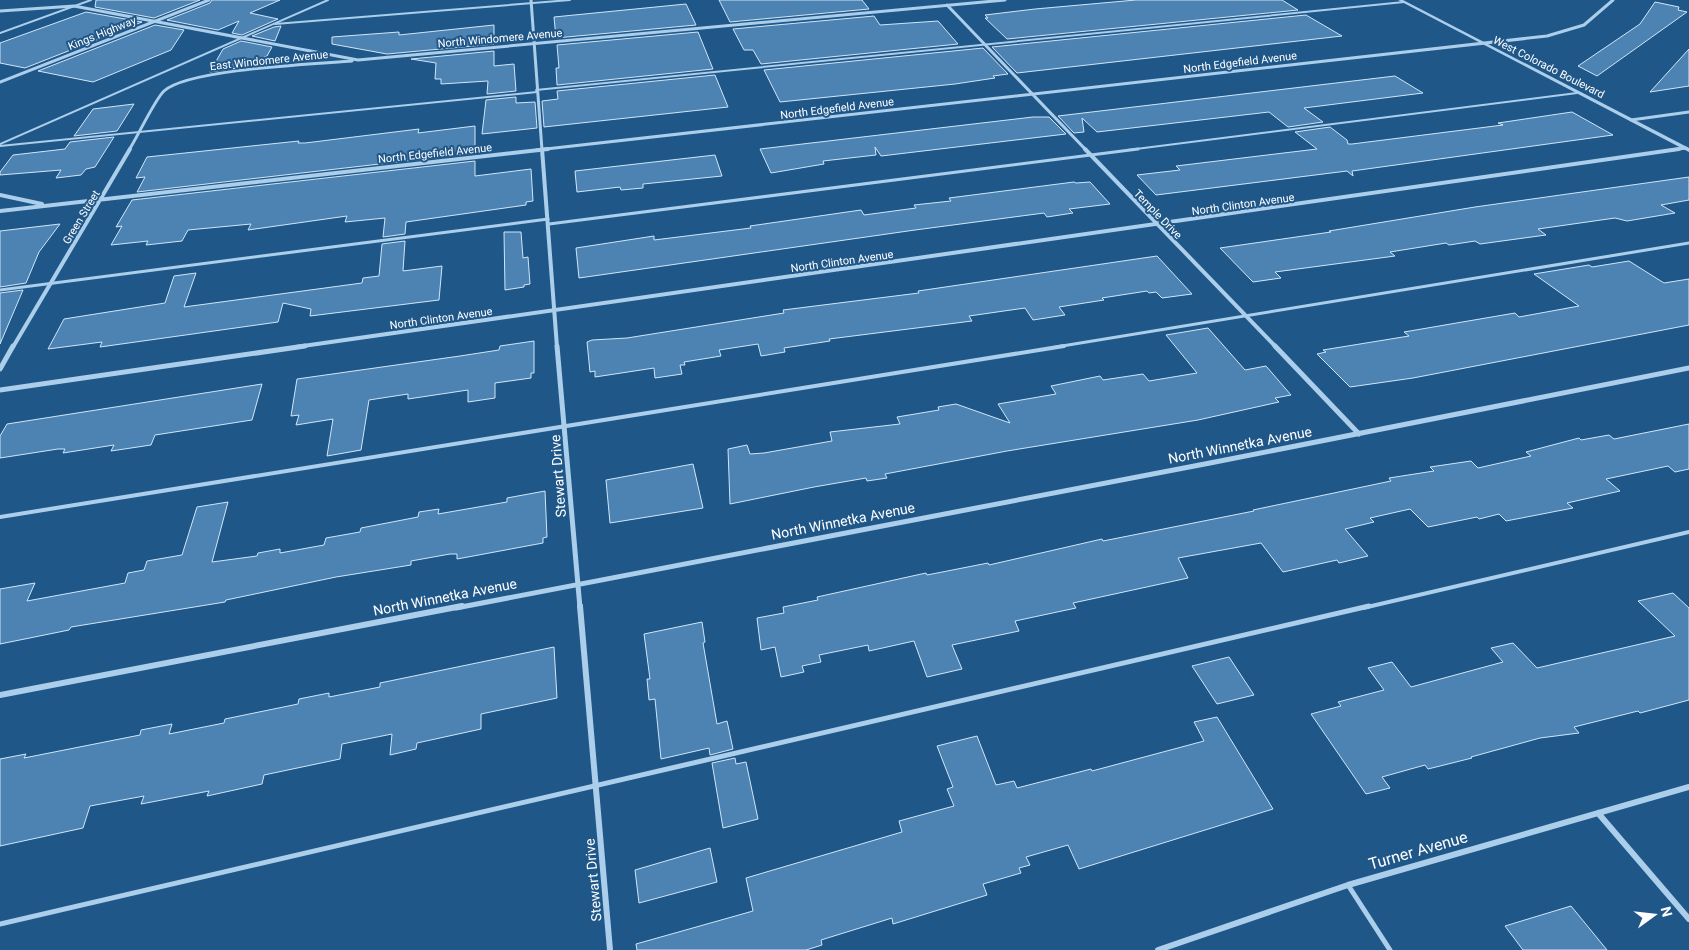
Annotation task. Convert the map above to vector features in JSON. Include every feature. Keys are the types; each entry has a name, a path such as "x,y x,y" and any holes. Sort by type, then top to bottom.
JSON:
{"street":[{"name":"Kings Highway","path":"0,82 210,0"},
{"name":"North Windomere Avenue","path":"0,11 74,6 358,60 1005,0"},
{"name":"North Edgefield Avenue","path":"0,211 1483,44 1566,33 1592,21 1612,0"},
{"name":"West Colorado Boulevard","path":"1402,1 1688,149"},
{"name":"Stewart Drive","path":"531,2 536,91 554,311 610,950"},
{"name":"Temple Drive","path":"947,5 1156,225 1359,434"},
{"name":"East Windomere Avenue","path":"182,81 209,75 358,60"},
{"name":"Green Street","path":"0,369 164,91 182,81"},
{"path":"1631,120 1689,112"},
{"name":"North Clinton Avenue","path":"0,390 1688,149"},
{"name":"North Edgefield Avenue","path":"0,195 53,205"},
{"name":"North Winnetka Avenue","path":"0,695 1359,434 1689,368"},
{"name":"Turner Avenue","path":"1158,950 1348,885 1689,787"},
{"path":"1598,813 1689,918"}],"lane":[{"path":"0,33 91,0"},
{"path":"0,145 328,0"},
{"path":"272,25 570,0"},
{"path":"0,145 1402,1"},
{"path":"0,290 1577,93"},
{"path":"0,517 1246,317 1689,243"},
{"path":"0,924 1689,532"},
{"path":"1348,885 1390,950"}],"building":[{"path":"96,0 200,0 154,18 95,7"},
{"path":"212,0 280,0 250,13 278,19 242,35 232,33 239,21 218,30 167,20 210,3"},
{"path":"719,0 862,0 869,9 730,22"},
{"path":"1136,0 1282,0 1298,10 1007,39 985,18 988,18 985,15 1035,9"},
{"path":"1655,2 1679,7 1678,10 1687,12 1597,76 1578,66 1640,24"},
{"path":"686,4 696,25 556,38 554,17"},
{"path":"86,12 142,22 25,68 0,63 0,43"},
{"path":"1306,15 1342,36 1017,73 992,47"},
{"path":"874,16 880,25 938,21 958,44 761,64 753,50 744,50 733,29"},
{"path":"155,25 184,30 171,50 93,82 38,71"},
{"path":"494,25 494,44 387,54 332,44 332,37 399,32 399,35"},
{"path":"281,26 275,41 252,36 274,27"},
{"path":"698,32 713,69 557,85 556,68 559,68 557,45"},
{"path":"241,41 272,47 267,56 244,67 210,72 223,49"},
{"path":"983,48 1008,74 993,76 995,78 955,84 780,102 764,70"},
{"path":"1689,49 1689,86 1650,92"},
{"path":"494,51 494,66 514,64 516,91 487,94 488,81 441,84 441,79 435,79 436,63 411,59"},
{"path":"715,75 728,107 544,127 542,101 558,99 557,91"},
{"path":"1395,76 1423,93 1304,108 1323,122 1288,127 1269,112 1097,132 1082,118 1084,132 1074,133 1058,116"},
{"path":"516,97 516,103 535,102 537,128 482,134 486,100"},
{"path":"134,104 117,131 74,136 93,109"},
{"path":"1572,112 1613,135 1352,171 1353,176 1347,171 1156,195 1137,175 1180,170 1176,166 1317,149 1295,132 1330,127 1347,140 1348,144 1352,144 1503,125 1498,123"},
{"path":"1033,117 1049,117 1066,134 881,156 875,147 876,155 823,161 824,164 771,173 760,149"},
{"path":"475,126 475,153 137,192 145,177 136,178 147,157 299,141 298,143 305,143 419,129 418,133"},
{"path":"114,137 95,167 86,169 81,175 56,178 61,170 0,175 0,172 13,155 65,149 70,142"},
{"path":"715,155 722,176 643,184 643,188 621,190 620,187 577,192 575,171"},
{"path":"475,161 475,176 531,169 533,201 526,202 526,205 406,222 405,234 383,237 385,218 345,222 347,216 248,230 251,224 188,230 182,241 146,245 148,241 111,245 122,226 116,227 132,200"},
{"path":"1689,177 1689,200 1661,205 1675,213 1627,221 1615,218 1538,229 1546,235 1480,244 1475,241 1449,245 1446,243 1390,252 1395,256 1275,272 1281,278 1253,282 1220,248 1331,232 1329,231 1475,207"},
{"path":"1074,182 1090,182 1110,204 1069,209 1073,213 1047,217 1044,213 579,278 576,248 654,236 654,240 751,228 750,226 861,210 864,215 916,208 914,205 951,201 949,198"},
{"path":"60,224 39,252 26,283 0,287 0,231"},
{"path":"504,232 521,232 523,258 528,257 530,284 524,285 524,287 505,290"},
{"path":"405,241 403,271 442,266 439,300 310,316 311,309 283,303 278,322 100,347 102,342 48,349 64,319 165,303 174,276 196,273 184,307 362,283 363,278 379,276 382,244"},
{"path":"1157,256 1192,294 1162,298 1156,292 1149,293 1147,291 1102,298 1104,300 1059,307 1065,315 1033,320 1025,308 969,316 972,321 829,339 830,341 784,348 785,352 761,356 758,344 719,350 721,356 684,362 685,365 680,365 682,374 655,378 654,368 595,377 595,371 590,372 587,342 592,340 627,338 784,313 783,310 919,293 918,291"},
{"path":"1629,261 1664,283 1689,279 1689,325 1413,378 1350,387 1317,354 1326,352 1323,350 1409,336 1404,332 1515,313 1519,317 1579,306 1534,274"},
{"path":"23,290 0,344 0,293"},
{"path":"1208,328 1245,370 1266,366 1291,395 1275,398 1279,402 1198,420 1007,451 885,474 887,478 867,481 866,478 730,504 728,449 747,445 750,454 764,453 832,441 830,432 900,424 897,417 939,410 938,407 956,404 1010,423 998,404 1056,394 1051,386 1100,376 1103,380 1143,374 1149,381 1197,373 1166,335"},
{"path":"534,341 534,373 531,373 531,378 495,383 495,398 468,402 468,390 408,399 408,394 369,400 361,450 327,456 333,419 296,425 299,415 291,416 297,379 499,350 500,346"},
{"path":"262,384 252,420 155,435 151,445 111,451 114,445 63,453 65,449 58,449 0,458 0,436 7,424"},
{"path":"1689,424 1689,469 1675,472 1668,466 1606,479 1620,491 1567,503 1573,508 1506,521 1499,514 1428,527 1410,509 1370,518 1374,522 1345,529 1368,556 1339,563 1337,560 1283,572 1261,543 1178,558 1188,578 1073,603 1076,608 1015,621 1019,631 952,645 962,669 927,677 914,641 869,651 868,645 819,655 821,662 802,666 804,672 781,677 775,647 761,650 757,618 784,613 783,607 818,600 817,597 926,573 927,575 988,563 989,565 1102,539 1103,541 1254,511 1391,481 1389,478 1434,471 1430,467 1471,461 1478,468 1531,456 1526,452 1579,438 1581,440 1609,435 1614,439"},
{"path":"693,464 703,508 610,523 606,480"},
{"path":"545,491 547,537 543,538 543,543 457,559 457,554 450,554 411,561 411,565 336,577 226,600 225,602 71,627 69,630 0,644 0,589 35,583 27,601 125,583 128,573 144,570 147,561 182,555 197,507 228,502 212,562 257,556 258,553 280,549 280,553 324,545 326,538 360,532 361,528 418,517 419,512 439,509 438,514 507,502 507,498"},
{"path":"1673,593 1689,608 1689,700 1574,727 1579,733 1540,738 1428,769 1425,765 1382,777 1390,788 1366,794 1311,714 1341,706 1338,702 1384,690 1368,668 1392,662 1411,687 1503,662 1491,648 1513,643 1537,668 1675,636 1638,601"},
{"path":"702,622 705,642 703,643 717,724 727,721 733,749 710,755 709,748 661,759 655,699 649,700 647,679 650,679 644,634"},
{"path":"554,647 557,698 481,714 481,729 417,743 416,749 390,755 392,734 342,744 340,759 264,775 262,784 207,796 209,791 141,804 144,796 90,806 83,828 0,846 0,759 26,754 24,758 140,735 141,730 172,724 169,734 224,723 225,719 298,704 299,699 329,693 329,697 380,687 380,683"},
{"path":"1229,657 1254,695 1217,704 1192,666"},
{"path":"1217,717 1273,809 1079,869 1068,845 1026,857 1030,865 1019,868 1021,873 983,884 987,895 893,924 892,918 821,940 822,945 806,950 637,950 636,944 753,911 746,878 902,832 899,821 954,806 947,789 953,787 937,746 977,736 996,785 1014,781 1017,788 1091,769 1092,771 1204,741 1194,722"},
{"path":"735,758 736,764 746,762 758,819 723,828 712,763"},
{"path":"710,848 717,882 639,903 635,870"},
{"path":"1571,906 1607,950 1523,950 1505,926"}]}
